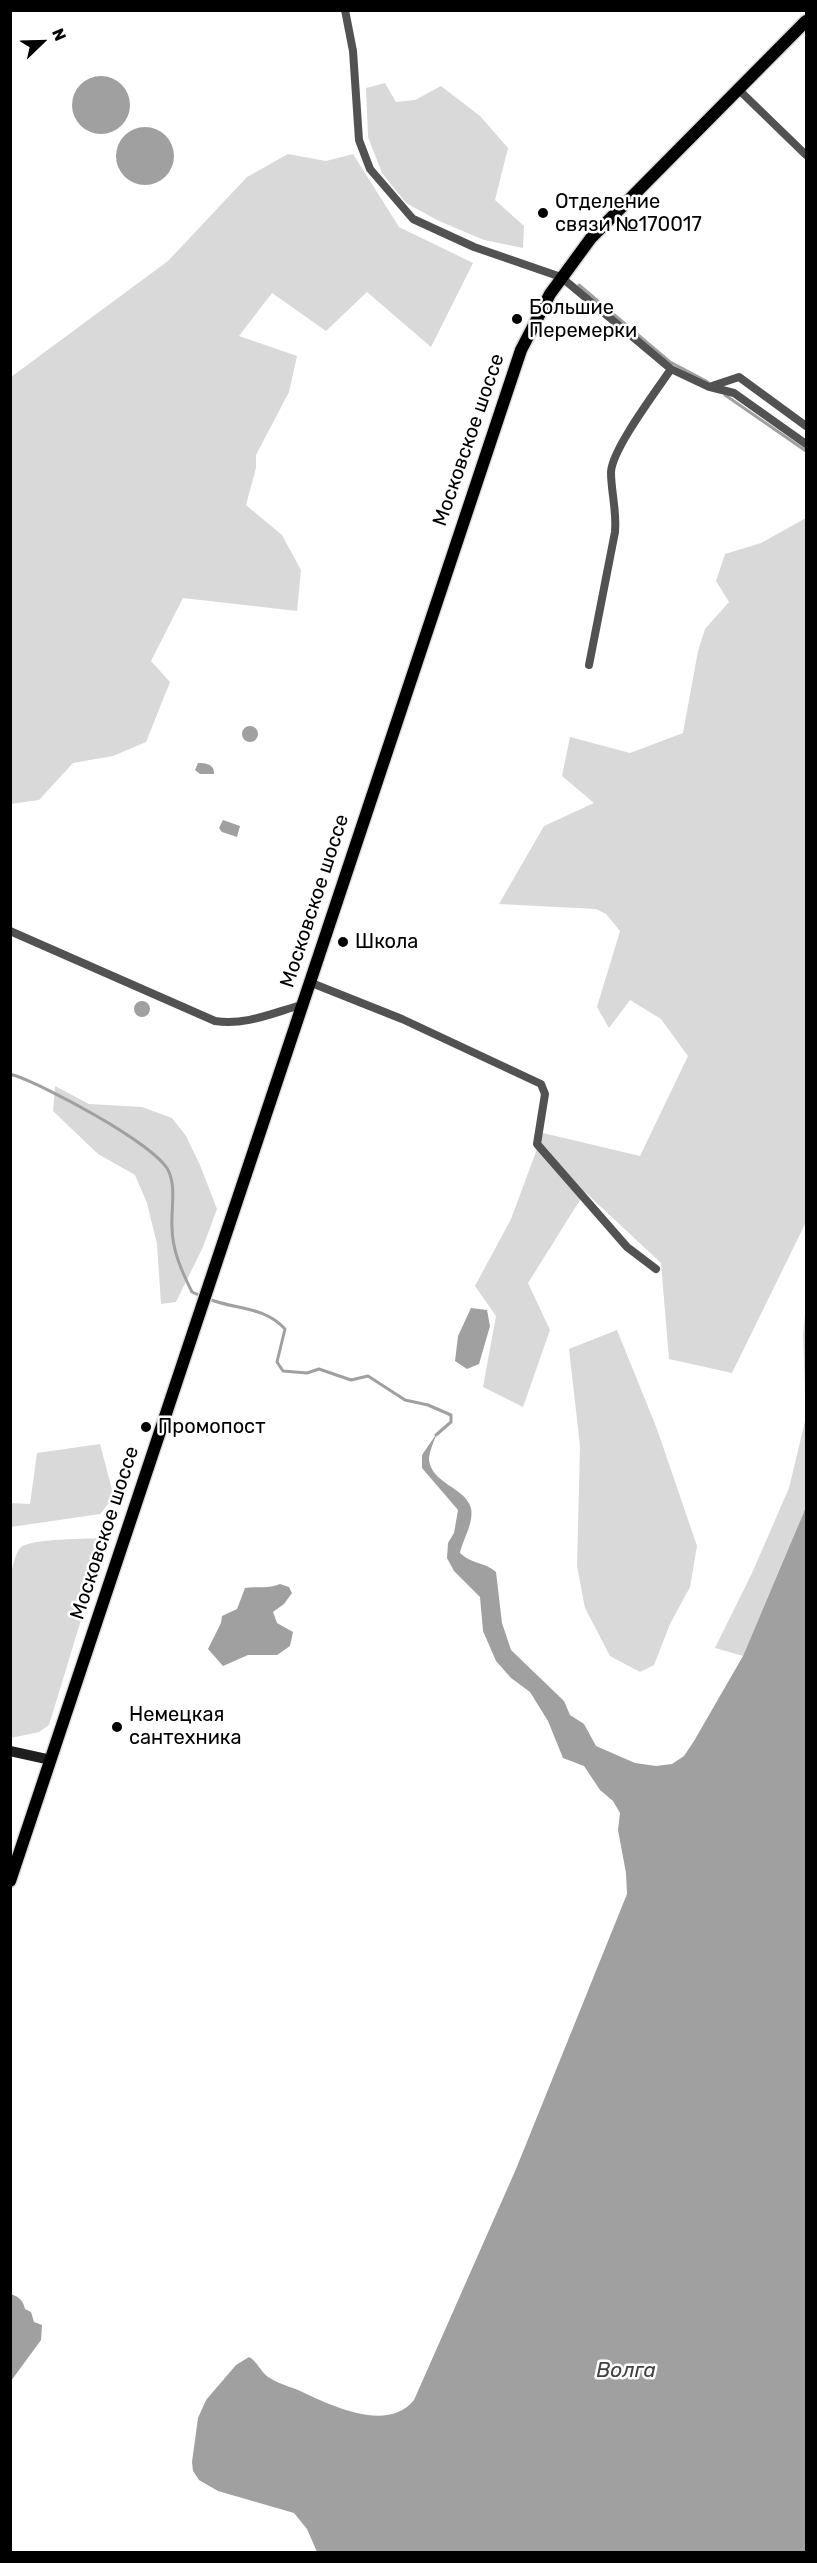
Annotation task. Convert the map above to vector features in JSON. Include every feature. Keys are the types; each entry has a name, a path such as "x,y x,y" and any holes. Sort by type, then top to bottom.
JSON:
{"main road":[{"name":"Московское шоссе","path":"10,1881 511,373 530,329 561,277 605,223 807,21"}],"street":[{"path":"345,10 353,51 359,140 370,169 385,190 413,219 474,247 561,277 671,369 709,387 734,393 807,444"},
{"path":"738,90 807,155"},
{"path":"588,664 615,532 617,514 611,472 613,461 627,435 671,369"},
{"path":"709,387 739,377 807,426"},
{"path":"10,932 214,1021 228,1024 241,1022 301,1005"},
{"path":"309,982 402,1019 541,1084 545,1094 537,1144 627,1246 656,1269"},
{"path":"10,1751 51,1760"}],"shaded area":[{"path":"385,83 396,102 415,100 441,86 480,116 508,148 495,200 524,226 523,248 484,240 439,221 406,203 382,173 368,137 366,88"},
{"path":"288,154 326,161 353,154 399,227 473,263 431,347 367,292 326,331 272,293 239,336 297,356 289,392 256,455 256,468 246,505 282,535 301,570 297,611 183,598 151,661 170,682 146,742 113,756 73,763 39,800 11,804 11,377 168,261 247,177"},
{"path":"806,518 806,1222 732,1373 669,1359 661,1263 585,1192 528,1283 550,1330 523,1407 483,1387 496,1316 475,1286 511,1219 543,1133 640,1156 688,1056 661,1019 630,1000 609,1028 597,1007 620,931 606,914 596,909 499,904 544,826 594,803 562,776 570,737 630,753 683,733 698,651 705,629 729,602 716,581 725,554 761,543"},
{"path":"55,1086 89,1104 142,1107 172,1118 186,1136 217,1209 203,1247 176,1302 161,1304 157,1244 147,1203 135,1175 98,1154 53,1111"},
{"path":"806,1304 806,1417 803,1335"},
{"path":"617,1330 657,1429 697,1546 690,1587 670,1624 654,1665 640,1672 610,1656 585,1608 577,1566 580,1446 569,1349"},
{"path":"806,1417 806,1507 743,1656 715,1648 752,1573 789,1488"},
{"path":"100,1444 114,1497 100,1514 11,1527 11,1503 30,1504 37,1453"},
{"path":"106,1538 49,1725 39,1732 11,1738 10,1575 17,1554 20,1548 35,1542"}],"water":[{"path":"95,76 107,76 122,84 130,99 130,111 122,126 107,134 95,134 80,126 72,111 72,99 80,84"},
{"path":"139,127 151,127 166,135 174,150 174,162 166,177 151,185 139,185 124,177 116,162 116,150 124,135"},
{"path":"247,726 253,726 258,734 256,740 247,742 242,737 242,731"},
{"path":"198,763 211,766 214,774 200,774 195,770"},
{"path":"223,820 240,826 237,837 222,832 219,828"},
{"path":"139,1001 145,1001 150,1009 148,1015 139,1017 134,1012 134,1006"},
{"path":"471,1308 487,1310 490,1326 479,1364 467,1369 455,1361 458,1336"},
{"name":"Волга","path":"437,1433 429,1457 431,1468 436,1475 468,1501 472,1514 460,1553 496,1572 502,1623 511,1650 564,1701 570,1715 584,1724 596,1746 635,1763 656,1766 672,1764 684,1756 743,1656 806,1507 806,2552 317,2552 307,2529 294,2513 218,2491 199,2480 193,2471 192,2462 198,2418 206,2400 236,2365 249,2357 255,2361 265,2375 275,2381 357,2413 389,2415 402,2410 414,2400 516,2169 627,1894 626,1873 618,1830 620,1813 613,1801 600,1790 584,1766 563,1758 548,1721 530,1692 511,1678 496,1661 483,1631 480,1597 454,1571 447,1558 448,1543 454,1533 458,1510 422,1468 422,1455"},
{"path":"280,1584 289,1587 292,1593 284,1604 273,1612 277,1623 293,1632 290,1646 277,1655 248,1655 223,1666 208,1649 221,1623 222,1616 237,1609 245,1588"},
{"path":"11,2294 20,2299 25,2309 31,2312 34,2322 42,2325 41,2340 11,2381"}],"waterway":[{"path":"579,285 670,362 708,382"},
{"path":"725,395 806,451"},
{"path":"10,1074 46,1089 97,1116 161,1161 171,1178 172,1236 178,1261 192,1292 203,1297"},
{"path":"209,1299 259,1312 285,1329 277,1362 283,1371 307,1373 319,1369 351,1380 368,1376 405,1400 428,1405 451,1415 451,1422 436,1435"}],"place":[{"name":"Отделение связи №170017","path":"543,213"},
{"name":"Большие Перемерки","path":"517,319"},
{"name":"Школа","path":"343,942"},
{"name":"Промопост","path":"146,1427"},
{"name":"Немецкая сантехника","path":"117,1727"}]}
